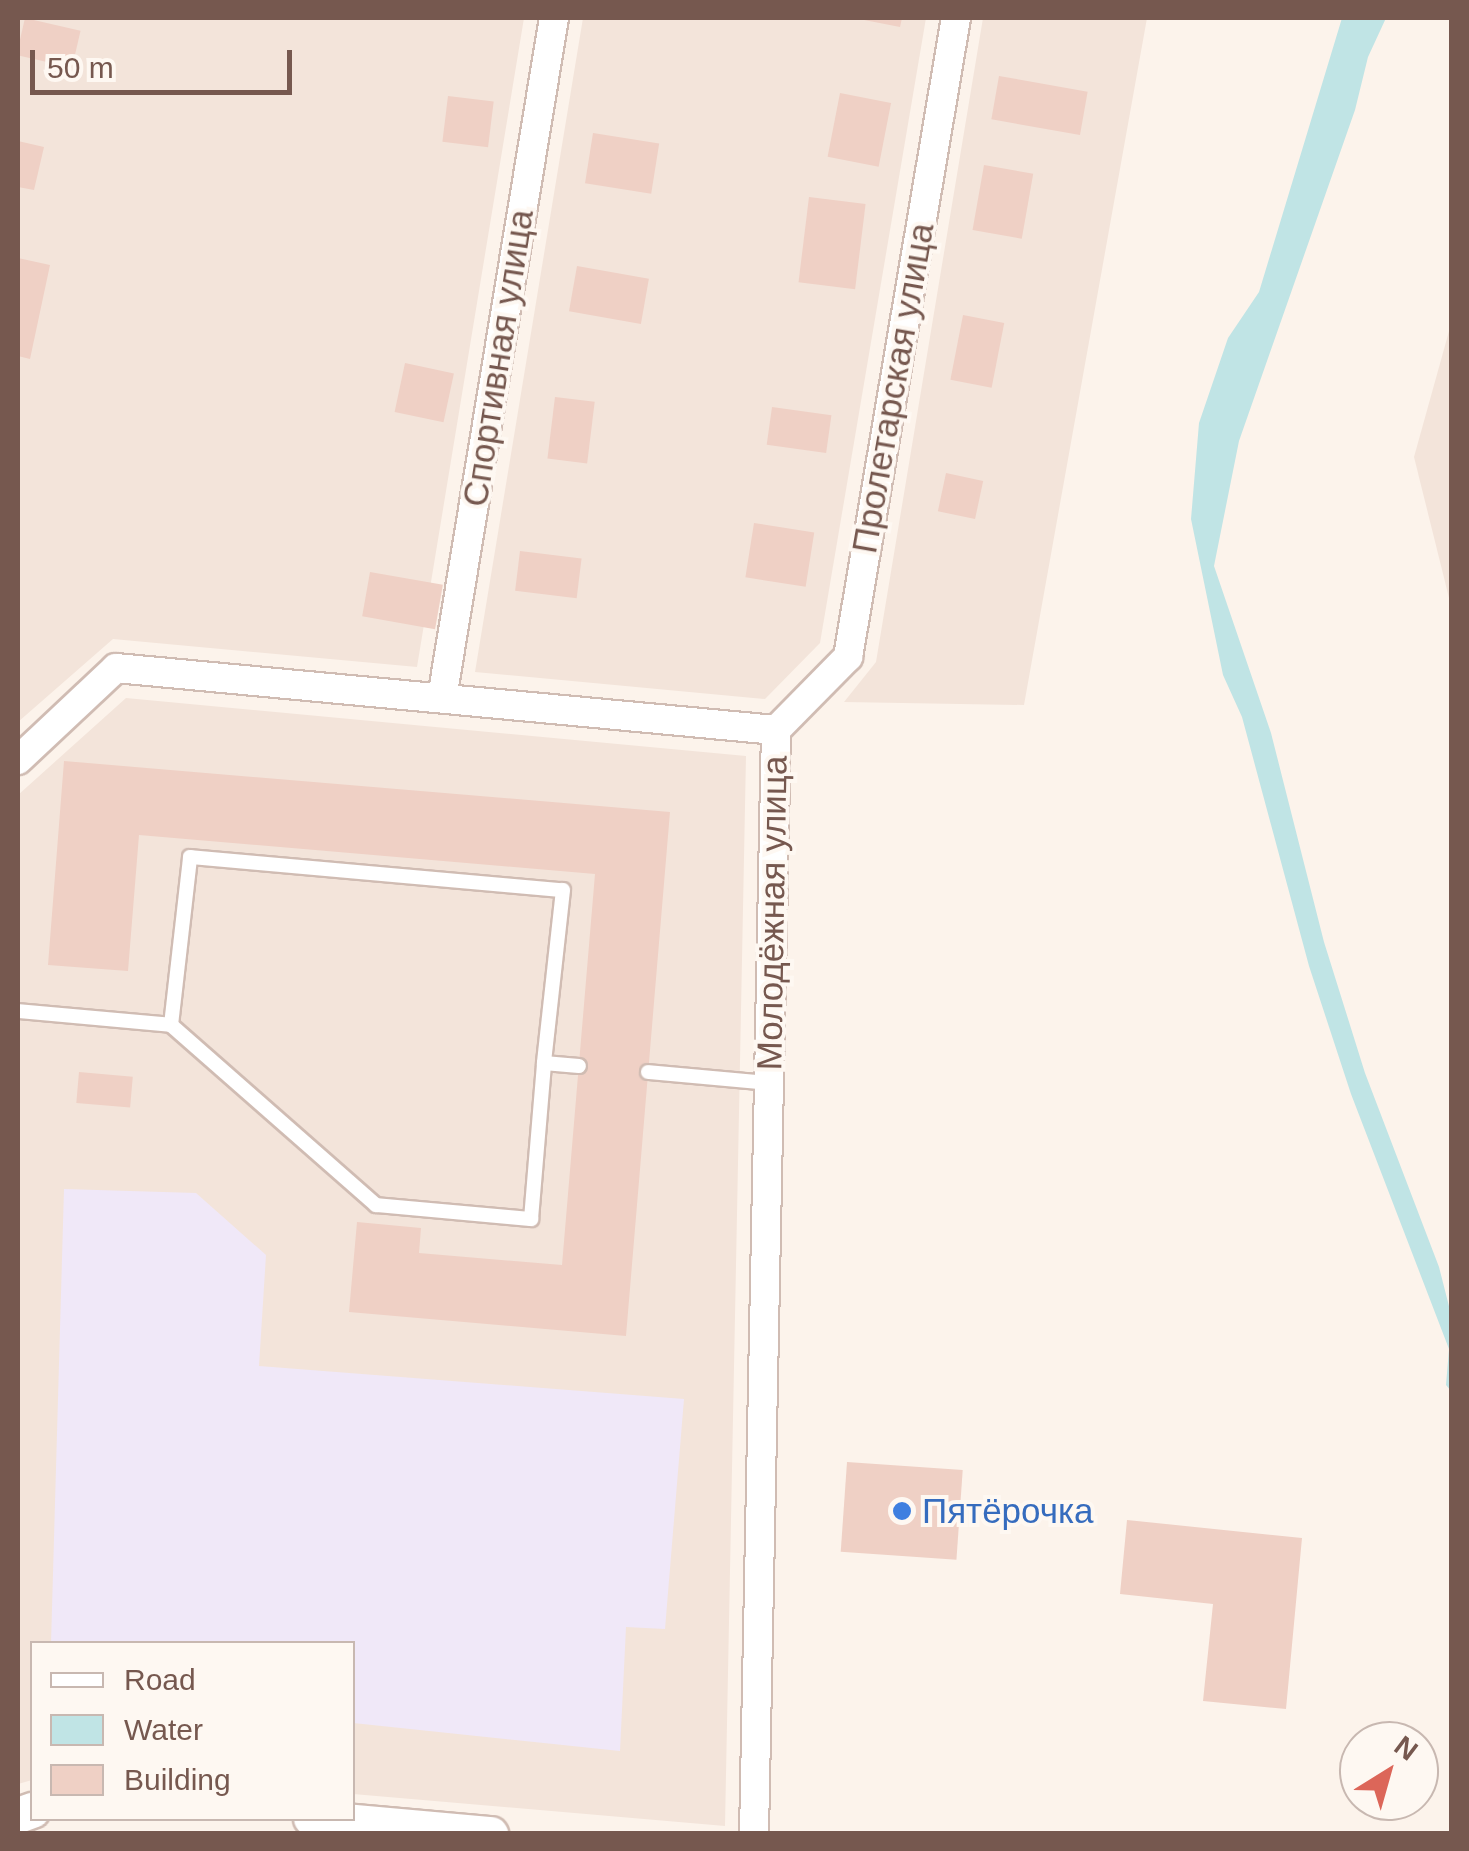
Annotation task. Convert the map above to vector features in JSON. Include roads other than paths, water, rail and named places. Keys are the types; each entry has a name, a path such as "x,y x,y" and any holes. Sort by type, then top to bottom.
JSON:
{"street":[{"name":"Спортивная улица","path":"442,698 554,18"},
{"name":"Пролетарская улица","path":"776,730 848,657 956,18"},
{"name":"Молодёжная улица","path":"18,760 116,668 776,730 754,1834"},
{"path":"345,1821 490,1834"}],"lane":[{"path":"18,1012 171,1025 376,1205 531,1219 563,890 190,857 171,1025"},
{"path":"544,1063 578,1066"},
{"path":"648,1072 768,1083"}],"water":[{"path":"1342,18 1386,18 1368,57 1355,110 1239,441 1214,566 1271,733 1324,942 1365,1073 1439,1267 1451,1314 1451,1391 1446,1385 1449,1349 1351,1094 1309,966 1242,717 1223,675 1191,519 1199,423 1228,338 1259,292"}],"place":[{"name":"Пятёрочка","path":"902,1511"}]}
